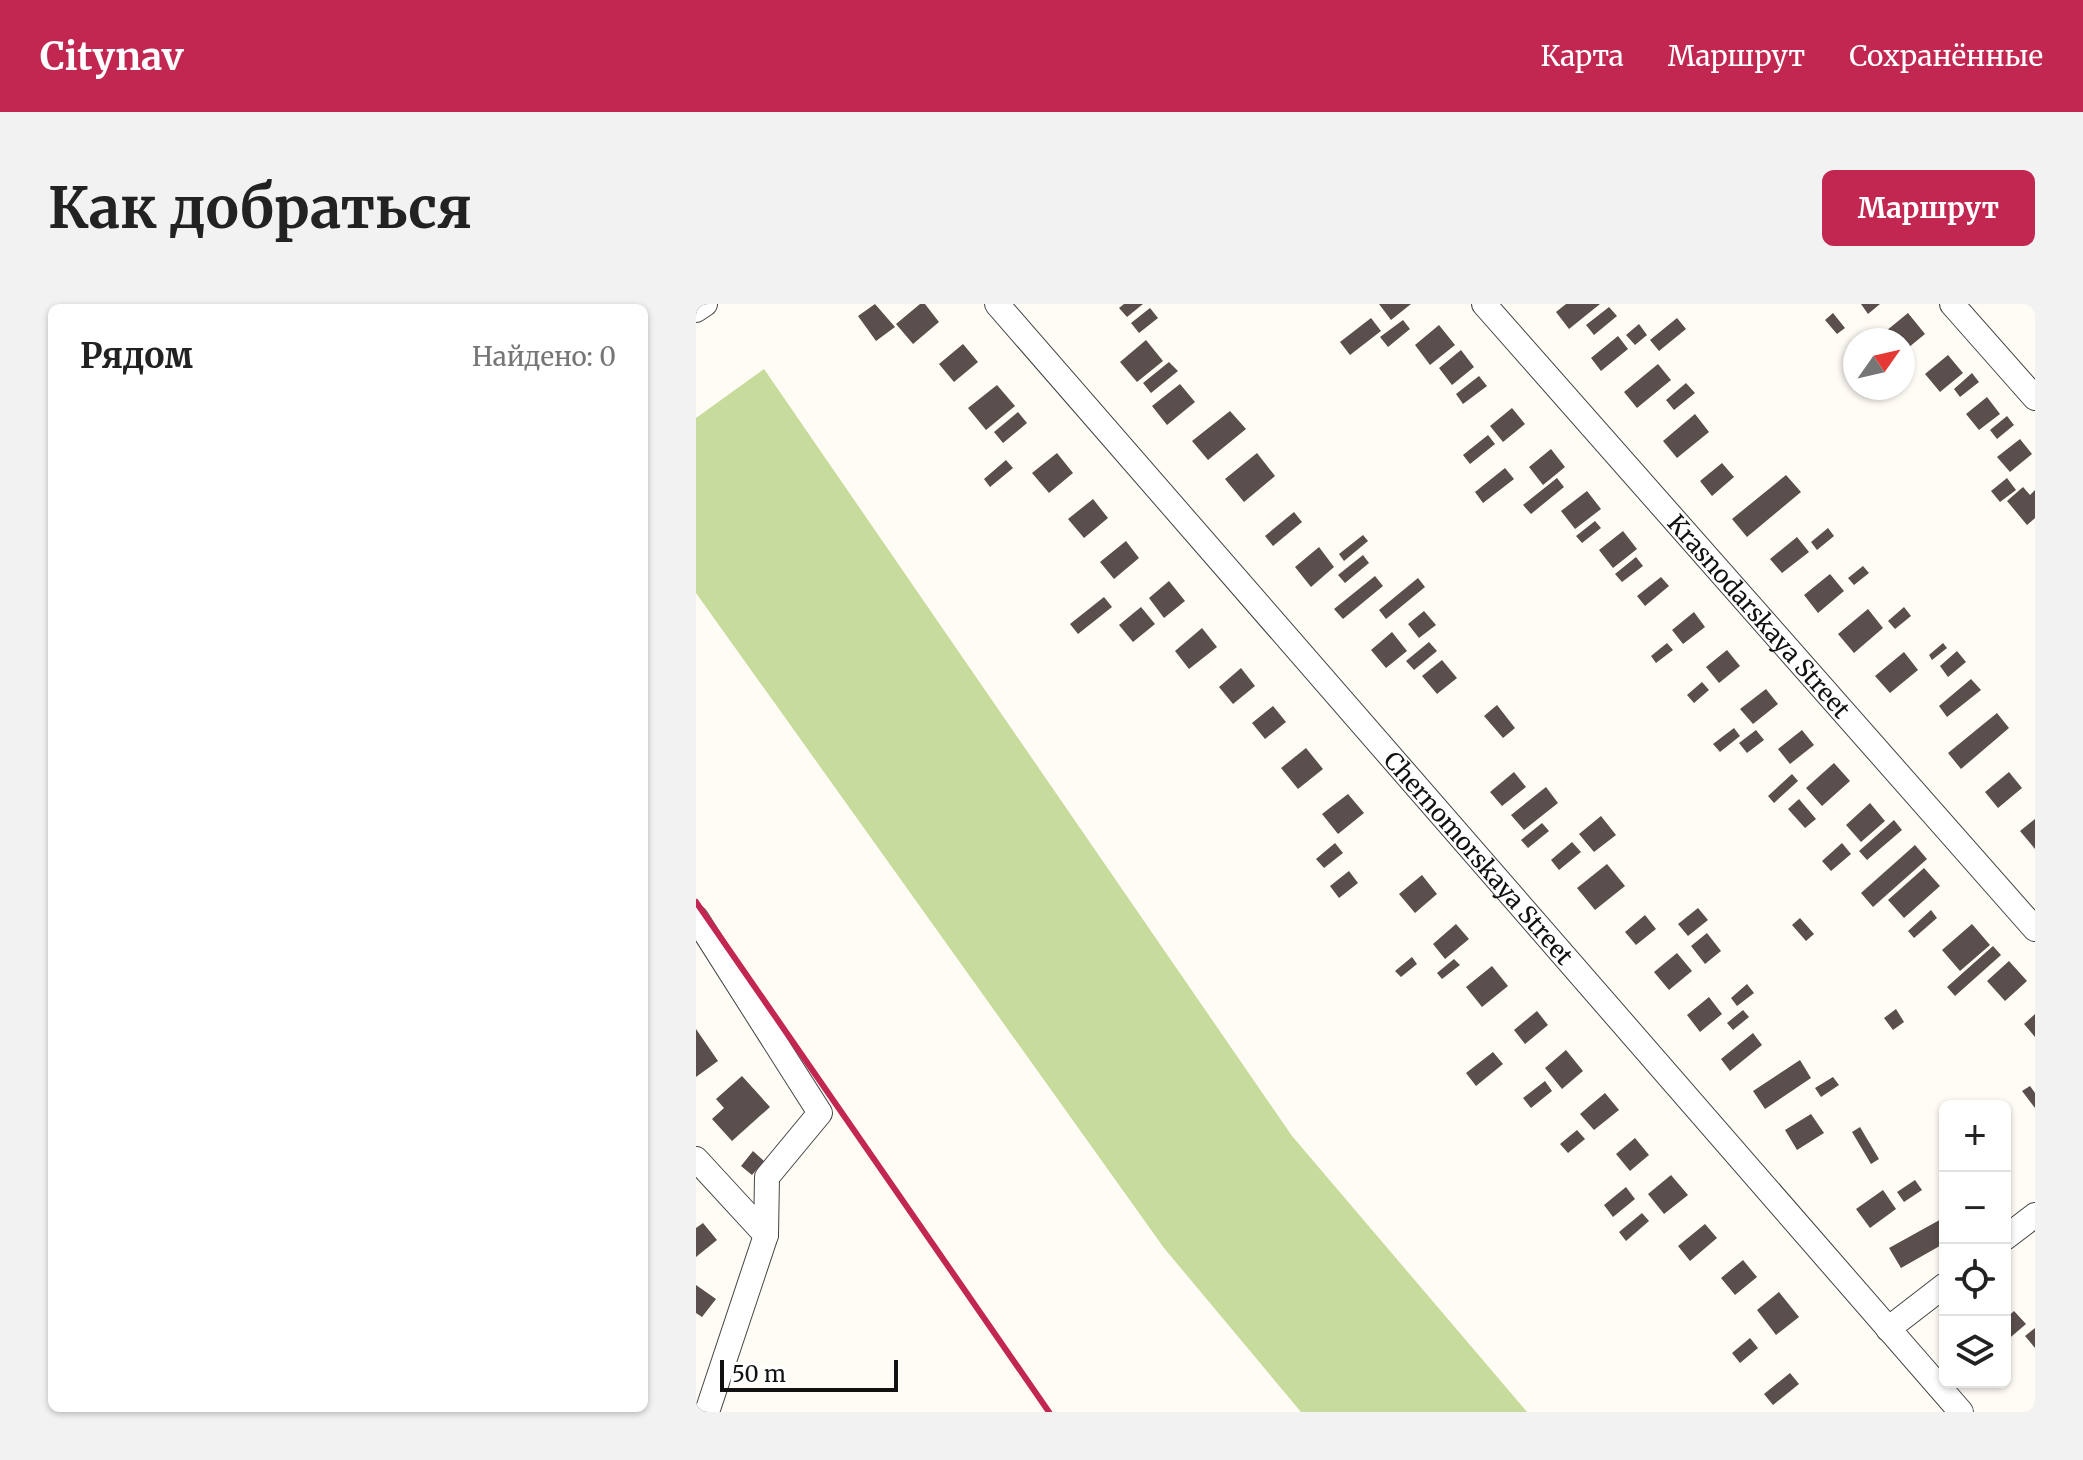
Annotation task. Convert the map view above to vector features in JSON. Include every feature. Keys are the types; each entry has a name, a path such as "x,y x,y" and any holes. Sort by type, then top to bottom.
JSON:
{"street":[{"path":"696,310 705,304"},
{"name":"Chernomorskaya Street","path":"997,304 1961,1412"},
{"name":"Krasnodarskaya Street","path":"1484,304 2035,929"},
{"path":"1952,304 2035,398"},
{"path":"696,918 820,1113 767,1177 766,1235 707,1412"},
{"path":"696,1159 766,1235"},
{"path":"2011,1233 2035,1215"},
{"path":"1888,1329 1939,1290"}],"green space":[{"path":"764,369 1292,1136 1527,1412 1301,1412 1164,1248 696,593 696,418"}],"building":[{"path":"875,304 895,327 876,341 858,316"},
{"path":"920,304 925,304 939,322 913,344 896,324"},
{"path":"1124,304 1143,304 1127,317 1119,308"},
{"path":"1379,304 1411,304 1391,320"},
{"path":"1566,304 1600,304 1569,329 1556,312"},
{"path":"1861,304 1880,304 1868,314"},
{"path":"1609,307 1617,316 1594,335 1586,325"},
{"path":"1150,308 1158,318 1139,333 1131,323"},
{"path":"1833,313 1845,328 1837,334 1825,320"},
{"path":"1908,313 1925,334 1915,342 1915,328 1890,328"},
{"path":"1371,318 1381,331 1350,355 1340,342"},
{"path":"1677,318 1686,329 1659,351 1650,340"},
{"path":"1403,320 1410,329 1388,347 1380,337"},
{"path":"1639,324 1647,335 1635,345 1626,335"},
{"path":"1439,325 1455,345 1430,365 1415,345"},
{"path":"1618,336 1628,349 1601,371 1591,358"},
{"path":"1146,340 1163,361 1137,382 1120,362"},
{"path":"963,344 978,362 954,382 939,364"},
{"path":"1461,350 1474,367 1452,385 1439,368"},
{"path":"1948,355 1963,373 1940,392 1925,374"},
{"path":"1169,362 1178,371 1151,393 1143,383"},
{"path":"1658,364 1671,380 1637,408 1624,392"},
{"path":"1972,373 1979,382 1960,397 1954,389"},
{"path":"1479,376 1487,386 1463,404 1456,394"},
{"path":"1686,383 1695,393 1674,410 1666,400"},
{"path":"1180,384 1195,402 1167,425 1152,406"},
{"path":"997,385 1015,406 986,430 968,408"},
{"path":"1987,397 2000,414 1979,430 1966,414"},
{"path":"1512,408 1525,424 1503,442 1490,426"},
{"path":"1230,411 1246,429 1208,460 1192,441"},
{"path":"1018,412 1027,423 1003,443 994,432"},
{"path":"1695,414 1709,432 1677,458 1663,441"},
{"path":"2007,416 2014,425 1997,439 1990,430"},
{"path":"1488,435 1495,444 1470,464 1463,455"},
{"path":"2020,439 2032,454 2010,472 1997,457"},
{"path":"1551,449 1565,467 1543,485 1529,467"},
{"path":"1057,453 1073,473 1049,493 1032,473"},
{"path":"1257,453 1275,476 1244,502 1225,479"},
{"path":"1006,460 1013,468 990,487 984,479"},
{"path":"1722,463 1734,477 1712,496 1700,481"},
{"path":"1505,468 1514,479 1483,503 1475,492"},
{"path":"1786,475 1801,492 1747,537 1732,519"},
{"path":"1557,478 1564,487 1531,514 1523,505"},
{"path":"2007,478 2016,490 2000,502 1991,491"},
{"path":"2023,487 2030,495 2035,490 2035,518 2027,525 2007,501"},
{"path":"1587,491 1601,509 1575,529 1561,511"},
{"path":"1093,499 1108,518 1084,538 1068,519"},
{"path":"1294,512 1302,522 1273,546 1265,536"},
{"path":"1595,521 1601,528 1582,543 1576,536"},
{"path":"1828,528 1834,536 1817,550 1811,542"},
{"path":"1623,531 1637,549 1613,568 1599,550"},
{"path":"1363,535 1368,541 1344,561 1339,554"},
{"path":"1797,537 1809,552 1782,573 1770,559"},
{"path":"1126,541 1139,558 1114,579 1100,562"},
{"path":"1319,547 1334,567 1311,587 1295,567"},
{"path":"1363,555 1369,563 1345,583 1338,575"},
{"path":"1636,557 1643,566 1622,582 1615,574"},
{"path":"1863,566 1869,573 1854,585 1848,578"},
{"path":"1830,574 1844,591 1818,613 1804,595"},
{"path":"1375,576 1383,586 1343,619 1334,609"},
{"path":"1661,577 1669,586 1645,606 1637,596"},
{"path":"1418,578 1425,587 1386,619 1379,610"},
{"path":"1169,581 1185,601 1164,618 1149,598"},
{"path":"1104,597 1112,607 1078,634 1070,624"},
{"path":"1141,607 1155,624 1133,642 1119,625"},
{"path":"1904,607 1911,616 1895,629 1888,621"},
{"path":"1868,609 1883,628 1854,653 1838,634"},
{"path":"1424,611 1436,625 1419,638 1408,624"},
{"path":"1694,612 1705,627 1683,644 1672,630"},
{"path":"1202,628 1217,647 1189,669 1175,651"},
{"path":"1392,632 1407,651 1386,668 1371,650"},
{"path":"1429,642 1437,651 1414,670 1406,661"},
{"path":"1667,643 1673,650 1656,663 1651,656"},
{"path":"1943,643 1947,648 1932,660 1929,655"},
{"path":"1727,650 1740,666 1719,683 1706,667"},
{"path":"1957,651 1966,662 1948,677 1940,666"},
{"path":"1904,652 1918,670 1890,693 1875,676"},
{"path":"1442,660 1457,678 1437,694 1422,676"},
{"path":"1241,668 1255,686 1233,704 1219,687"},
{"path":"1971,679 1981,690 1947,717 1939,706"},
{"path":"1702,682 1709,690 1694,703 1687,695"},
{"path":"1766,689 1778,704 1753,724 1740,709"},
{"path":"1497,705 1515,728 1503,738 1484,716"},
{"path":"1273,706 1286,722 1265,739 1252,723"},
{"path":"1997,713 2009,728 1961,769 1948,753"},
{"path":"1734,728 1740,736 1720,752 1713,744"},
{"path":"1756,730 1764,740 1747,753 1739,743"},
{"path":"1802,730 1814,745 1790,764 1778,749"},
{"path":"1306,748 1323,769 1298,789 1281,768"},
{"path":"1834,763 1850,781 1822,806 1806,788"},
{"path":"1514,772 1526,787 1502,806 1490,792"},
{"path":"2009,772 2022,788 1998,808 1985,792"},
{"path":"1792,774 1798,781 1774,803 1768,796"},
{"path":"1546,787 1558,803 1524,830 1511,815"},
{"path":"1348,794 1364,813 1338,834 1322,814"},
{"path":"1799,799 1816,819 1805,828 1788,809"},
{"path":"1870,803 1885,821 1861,842 1846,825"},
{"path":"1601,816 1616,835 1594,852 1579,834"},
{"path":"2035,819 2035,849 2020,831"},
{"path":"1894,820 1902,830 1867,860 1859,851"},
{"path":"1542,823 1549,831 1528,848 1521,840"},
{"path":"1572,842 1581,852 1559,870 1551,860"},
{"path":"1335,843 1343,853 1324,868 1316,859"},
{"path":"1842,843 1851,854 1831,871 1822,861"},
{"path":"1915,845 1927,859 1873,907 1861,893"},
{"path":"1607,864 1625,886 1595,910 1577,888"},
{"path":"1924,868 1940,886 1904,918 1888,900"},
{"path":"1349,871 1358,883 1339,898 1330,886"},
{"path":"1422,875 1437,894 1415,913 1399,894"},
{"path":"1698,908 1708,920 1688,936 1678,924"},
{"path":"1931,910 1937,918 1914,938 1908,931"},
{"path":"1645,915 1656,929 1636,945 1625,932"},
{"path":"1800,918 1814,934 1806,941 1792,925"},
{"path":"1456,924 1469,939 1445,959 1433,944"},
{"path":"1972,924 1990,945 1960,971 1942,950"},
{"path":"1707,933 1721,951 1705,964 1691,946"},
{"path":"1993,946 2001,955 1955,996 1947,987"},
{"path":"1677,953 1692,971 1669,990 1654,972"},
{"path":"1412,957 1417,964 1401,977 1395,971"},
{"path":"1454,959 1460,965 1442,979 1437,973"},
{"path":"2009,961 2027,981 2005,1001 1987,981"},
{"path":"1492,966 1508,986 1482,1007 1466,987"},
{"path":"1747,984 1754,993 1737,1006 1731,998"},
{"path":"1709,997 1722,1014 1700,1032 1687,1015"},
{"path":"1896,1009 1904,1022 1893,1030 1884,1018"},
{"path":"1743,1010 1749,1017 1733,1030 1727,1023"},
{"path":"1537,1011 1548,1025 1525,1044 1514,1030"},
{"path":"2035,1014 2035,1037 2024,1024"},
{"path":"696,1029 718,1061 696,1077"},
{"path":"1753,1033 1762,1045 1730,1071 1721,1059"},
{"path":"1566,1050 1583,1071 1562,1089 1545,1068"},
{"path":"1493,1052 1503,1064 1476,1086 1466,1073"},
{"path":"1800,1060 1811,1078 1765,1109 1753,1091"},
{"path":"742,1076 770,1107 732,1141 712,1119 724,1108 716,1099"},
{"path":"1833,1077 1839,1085 1821,1097 1815,1088"},
{"path":"1545,1081 1552,1091 1531,1108 1523,1098"},
{"path":"2030,1086 2035,1093 2035,1108 2022,1091"},
{"path":"1605,1093 1619,1110 1594,1130 1580,1114"},
{"path":"1811,1114 1824,1133 1797,1150 1785,1130"},
{"path":"1860,1127 1879,1159 1871,1164 1852,1132"},
{"path":"1577,1130 1585,1139 1568,1153 1560,1144"},
{"path":"1635,1138 1649,1155 1630,1171 1616,1154"},
{"path":"753,1151 764,1161 752,1175 741,1166"},
{"path":"1671,1175 1688,1195 1664,1214 1648,1194"},
{"path":"1915,1180 1922,1190 1904,1202 1897,1192"},
{"path":"1626,1187 1635,1199 1613,1217 1604,1205"},
{"path":"1883,1190 1896,1209 1870,1228 1856,1209"},
{"path":"1642,1213 1649,1221 1626,1241 1619,1232"},
{"path":"1939,1220 1939,1246 1901,1268 1889,1248"},
{"path":"703,1223 717,1240 696,1257 696,1228"},
{"path":"1705,1224 1717,1238 1690,1261 1678,1246"},
{"path":"1743,1260 1757,1277 1735,1295 1721,1278"},
{"path":"696,1285 716,1299 702,1317 696,1313"},
{"path":"1779,1292 1799,1317 1776,1335 1757,1310"},
{"path":"2014,1311 2026,1324 2011,1337 2011,1316"},
{"path":"2035,1328 2035,1348 2025,1336"},
{"path":"1750,1338 1758,1348 1740,1363 1732,1353"},
{"path":"1790,1373 1799,1384 1773,1405 1764,1394"}],"railway":[{"path":"696,902 1049,1412"}]}
